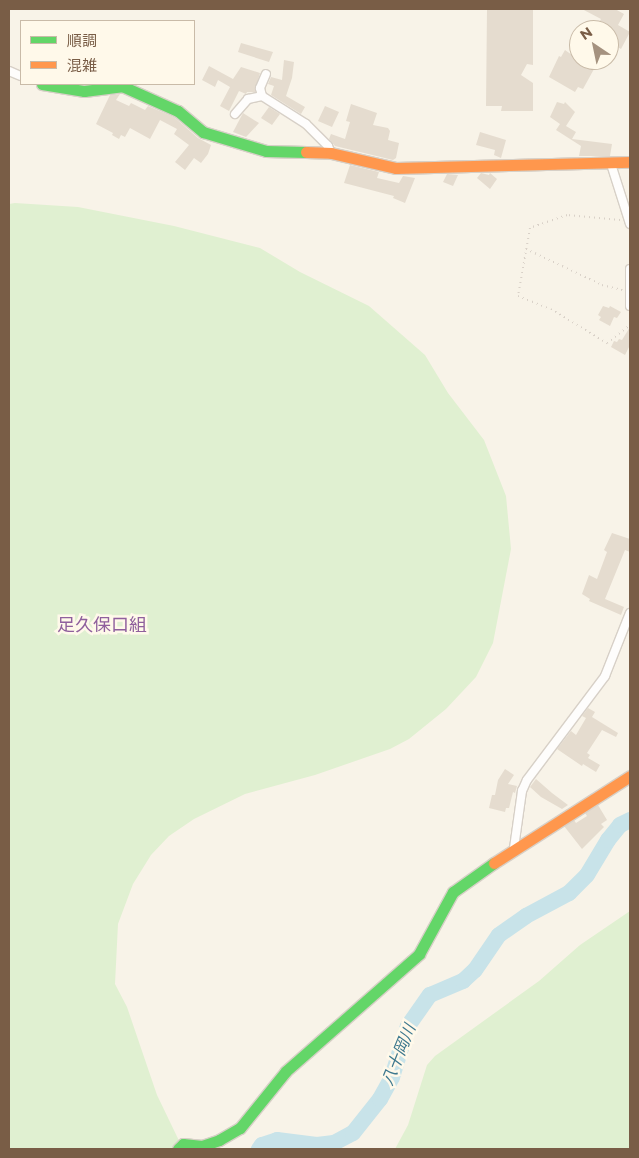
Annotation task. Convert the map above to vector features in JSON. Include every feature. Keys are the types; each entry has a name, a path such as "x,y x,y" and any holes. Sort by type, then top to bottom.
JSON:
{"street":[{"path":"266,74 260,88 262,96 306,124 328,146 331,153"},
{"path":"48,85 84,91 122,86 178,111 203,132 266,151 331,153 396,168 573,163 611,164 630,162"},
{"path":"235,114 248,99 262,96"},
{"path":"611,164 630,223"},
{"path":"630,269 630,306"},
{"path":"514,848 522,791 526,780 605,676 630,613"},
{"path":"178,1149 183,1144 202,1146 219,1140 240,1128 286,1071 419,954 453,892 514,848 630,776"}],"path":[{"path":"630,223 567,215 530,228 518,296 551,309 607,343 630,325"},
{"path":"526,249 602,285 629,292"}],"green space":[{"path":"9,204 78,207 174,226 260,248 300,272 369,306 425,355 448,393 484,440 506,496 511,549 493,643 476,677 446,709 409,739 390,749 315,775 245,794 194,819 169,836 151,855 133,884 118,924 115,984 127,1007 157,1095 183,1149 9,1149"},
{"path":"630,911 630,1149 395,1149 408,1125 427,1065 435,1056 539,981 580,945"}],"building":[{"path":"487,9 533,9 533,65 527,64 521,75 533,83 533,111 501,111 502,106 486,106"},
{"path":"582,9 615,9 624,14 619,23 619,20 601,19"},
{"path":"619,26 630,32 621,49 619,48"},
{"path":"241,43 273,52 269,62 238,52"},
{"path":"565,50 569,53 569,70 593,70 583,89 578,87 575,92 549,77 559,56 561,57"},
{"path":"284,60 294,62 292,78 286,96 305,107 301,114 271,95 274,86 268,84 271,77 282,80"},
{"path":"209,66 233,79 241,67 260,73 255,92 247,92 246,94 239,91 229,111 220,106 230,87 218,80 215,87 202,80"},
{"path":"120,94 116,100 129,106 131,103 145,110 148,106 174,117 198,138 211,145 208,154 201,163 194,158 185,170 175,162 189,145 174,134 177,129 160,120 150,139 130,128 125,137 121,135 119,139 112,135 113,133 96,124 110,95"},
{"path":"557,102 564,104 565,102 575,112 566,126 576,132 572,139 612,144 610,156 579,156 581,146 556,130 560,124 550,117"},
{"path":"351,104 377,113 373,125 388,128 390,131 388,140 399,143 396,158 393,160 335,146 329,139 331,134 345,139 350,122 346,121"},
{"path":"325,106 339,112 332,127 318,121"},
{"path":"269,107 280,114 272,125 261,118"},
{"path":"243,113 259,123 246,137 233,132"},
{"path":"480,132 506,140 501,158 494,155 495,150 476,145"},
{"path":"350,165 379,172 377,178 399,183 403,176 415,178 405,203 393,198 394,196 344,183"},
{"path":"481,173 489,175 490,173 497,179 490,189 477,178"},
{"path":"447,174 458,175 453,186 443,182"},
{"path":"603,306 609,308 610,306 621,312 617,318 614,317 610,326 599,320 601,317 598,315"},
{"path":"630,327 630,345 625,355 611,347 614,341 622,340"},
{"path":"612,533 630,539 630,552 625,550 605,599 624,607 621,615 589,601 590,599 582,594 589,575 597,579 607,552 604,550"},
{"path":"588,708 595,712 592,717 618,733 616,737 602,730 587,753 590,755 588,758 600,765 596,772 583,764 582,766 557,749 571,731 576,735 586,718 582,716"},
{"path":"505,769 514,775 508,784 517,786 515,793 513,792 509,808 506,808 505,812 489,808 492,795 495,795 498,780"},
{"path":"536,779 568,805 562,809 541,797 530,787"},
{"path":"598,805 607,820 601,824 604,827 582,849 564,826 574,820 576,823 587,816 585,813"}],"waterway":[{"name":"八十岡川","path":"259,1149 262,1145 277,1140 317,1145 334,1143 353,1133 380,1099 392,1077 408,1026 430,995 463,981 475,970 499,935 526,916 569,893 587,875 608,840 620,825 630,820"}],"traffic: fast":[{"path":"48,85 84,91 122,86 178,111 203,132 266,151 306,152"},
{"path":"178,1149 183,1144 202,1146 219,1140 240,1128 286,1071 419,954 453,892 494,863"}],"traffic: slow":[{"path":"306,152 331,153 396,168 630,162"},
{"path":"494,863 630,776"}],"district":[{"name":"足久保口組","path":"102,625"}]}
